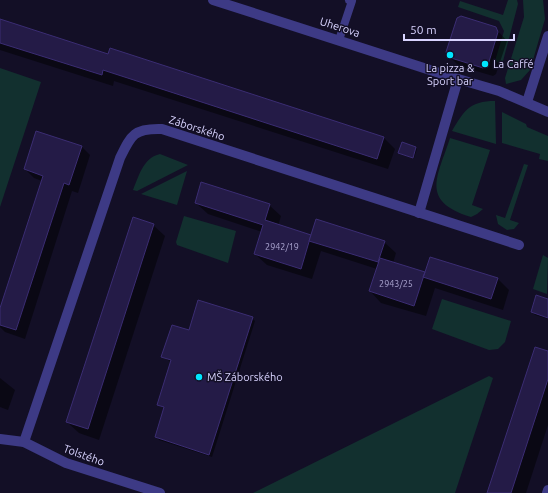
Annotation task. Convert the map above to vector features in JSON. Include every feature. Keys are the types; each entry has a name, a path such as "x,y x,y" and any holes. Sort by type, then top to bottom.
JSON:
{"street":[{"name":"Uherova","path":"213,0 499,91 548,112"},
{"path":"527,102 548,36"},
{"path":"419,213 458,79"},
{"name":"Záborského","path":"24,442 120,158 129,139 145,129 162,129 520,245"},
{"name":"Tolstého","path":"0,439 24,442 66,463 160,493"}],"lane":[{"path":"339,40 352,1 349,0"}],"green space":[{"path":"508,0 517,0 518,4 502,65 495,61 504,31 499,21 458,7 460,1 503,15"},
{"path":"523,0 543,0 545,19 530,70 521,80 506,84 505,78 524,17"},
{"path":"0,68 41,82 0,207"},
{"path":"486,101 495,101 496,144 452,131 468,108"},
{"path":"502,112 526,124 527,127 548,136 548,161 539,159 540,154 502,143"},
{"path":"450,138 490,150 472,205 483,209 471,217 455,211 444,203 438,195 436,186 438,175"},
{"path":"160,154 188,165 137,191 133,190 142,168 149,159"},
{"path":"524,164 528,165 510,220 519,223 514,229 507,230 498,224 496,215 505,218"},
{"path":"187,171 177,205 141,194"},
{"path":"184,216 236,231 228,263 177,245 176,242"},
{"path":"543,255 548,258 547,294 533,289"},
{"path":"442,299 511,321 505,342 498,349 489,350 432,329"},
{"path":"489,376 493,378 455,493 253,493"}],"building":[{"path":"461,16 496,27 498,32 488,65 483,68 448,57 446,52 457,18"},
{"path":"0,19 108,54 110,48 384,137 377,159 103,70 102,75 0,43"},
{"path":"36,131 82,146 69,185 64,183 16,330 0,325 0,308 43,176 24,169"},
{"path":"402,142 416,147 413,158 398,153"},
{"path":"201,182 270,204 265,220 311,235 301,269 254,254 263,225 195,203"},
{"path":"133,217 154,224 88,429 66,422"},
{"path":"316,219 385,241 378,262 309,241"},
{"path":"430,257 498,278 491,299 423,277 414,306 369,291 380,258 425,272"},
{"path":"536,295 548,299 548,318 531,312"},
{"name":"MŠ Záborského","path":"198,300 253,317 209,455 155,437 164,407 157,405 171,360 161,357 172,325 189,330"},
{"path":"535,347 548,351 548,379 511,493 487,493"}],"place":[{"name":"La pizza & Sport bar","path":"450,55"},
{"name":"La Caffé","path":"485,64"},
{"name":"MŠ Záborského","path":"199,377"}]}
